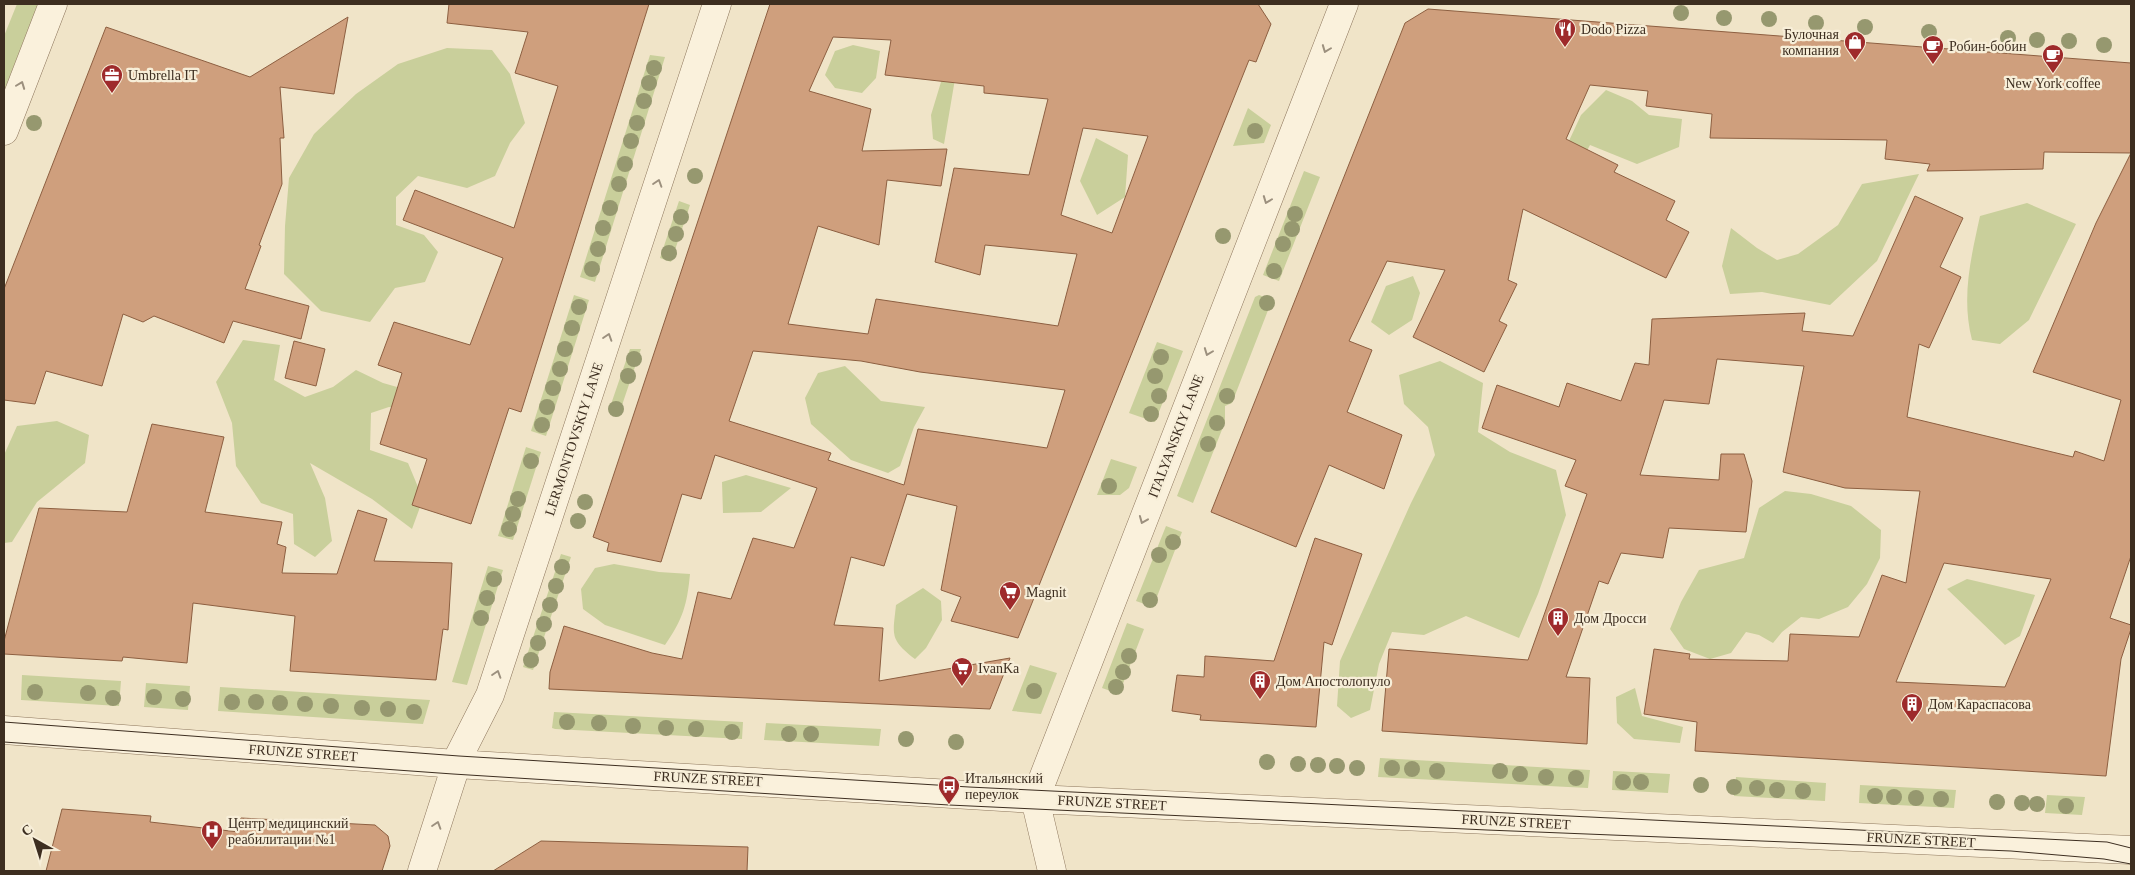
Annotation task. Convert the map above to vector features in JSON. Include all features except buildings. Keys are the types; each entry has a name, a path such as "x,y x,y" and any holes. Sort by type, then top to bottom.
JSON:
{"street":[{"path":"4,131 53,4"},
{"name":"LERMONTOVSKIY LANE","path":"422,871 456,764 490,694 718,4"},
{"name":"ITALYANSKIY LANE","path":"1035,800 1344,4"},
{"name":"FRUNZE STREET","path":"4,730 456,764 1035,800 2131,850"},
{"path":"1035,800 1052,871"}],"green space":[{"path":"17,4 38,4 4,91 4,36"},
{"path":"948,4 961,4 955,79 944,144 933,139 931,115 941,82"},
{"path":"853,45 880,51 876,78 862,93 835,88 825,75 835,51"},
{"path":"447,48 492,50 510,74 525,123 510,143 495,176 467,188 418,176 396,197 396,225 424,235 438,252 425,282 395,288 370,322 321,311 284,274 289,178 314,134 356,94 398,64"},
{"path":"650,55 665,57 595,282 580,277"},
{"path":"1606,90 1632,101 1649,115 1682,119 1679,147 1637,164 1590,145 1559,204 1541,218 1543,197 1581,115"},
{"path":"1248,108 1271,125 1264,143 1233,146"},
{"path":"1096,138 1128,155 1125,197 1097,215 1080,181"},
{"path":"1304,171 1320,177 1279,281 1263,275"},
{"path":"1919,174 1877,261 1830,305 1762,292 1730,294 1722,266 1731,228 1757,248 1777,260 1798,254 1838,225 1862,184"},
{"path":"679,201 690,205 671,262 660,258"},
{"path":"2027,203 2076,224 2029,320 2000,344 1972,340 1967,308 1967,293 1968,278 1980,216"},
{"path":"1413,276 1420,293 1412,320 1389,335 1371,322 1386,286"},
{"path":"574,295 589,300 546,436 531,431"},
{"path":"1259,295 1272,300 1232,403 1225,406 1225,422 1193,503 1177,496 1255,297"},
{"path":"243,340 280,345 274,380 305,397 333,387 356,370 383,383 411,391 415,410 389,407 371,413 370,450 408,463 423,499 412,529 372,499 310,463 325,498 332,541 315,557 294,544 293,514 261,503 236,466 232,423 216,382"},
{"path":"1157,342 1183,351 1155,422 1129,413"},
{"path":"630,349 641,349 618,417 609,410"},
{"path":"1440,361 1483,383 1478,432 1510,452 1556,470 1566,515 1538,594 1519,638 1466,616 1424,635 1392,632 1379,664 1370,710 1351,718 1337,706 1340,661 1411,503 1435,455 1428,427 1404,404 1399,375"},
{"path":"845,366 881,401 925,407 914,427 900,466 888,473 851,460 811,424 805,398 818,373"},
{"path":"57,421 89,435 85,463 37,502 12,542 4,543 4,455 17,426"},
{"path":"526,447 541,452 513,540 498,536"},
{"path":"1111,459 1137,467 1129,488 1120,495 1097,495"},
{"path":"746,475 791,488 761,512 723,513 722,482"},
{"path":"1785,491 1811,494 1851,506 1881,530 1880,558 1867,584 1848,607 1819,619 1801,617 1782,632 1773,643 1759,635 1746,632 1731,653 1710,659 1684,649 1670,629 1681,602 1699,570 1744,558 1759,508"},
{"path":"1166,526 1182,532 1153,607 1136,601"},
{"path":"561,554 571,557 533,670 523,667"},
{"path":"614,564 659,572 690,574 683,611 665,645 605,625 583,609 581,589 595,568"},
{"path":"488,566 503,570 467,685 452,682"},
{"path":"1967,579 2035,595 2020,636 2005,645 1947,589"},
{"path":"923,588 941,601 942,620 926,648 915,659 901,646 895,636 896,605"},
{"path":"1127,623 1144,629 1119,694 1102,688"},
{"path":"1030,665 1057,673 1041,714 1012,711"},
{"path":"22,675 121,681 119,706 21,700"},
{"path":"146,683 190,686 188,710 144,707"},
{"path":"220,687 430,700 423,724 218,711"},
{"path":"1635,688 1642,716 1683,727 1680,743 1634,739 1617,723 1616,697"},
{"path":"554,712 743,722 742,739 555,729 552,728"},
{"path":"766,723 881,729 879,746 764,740"},
{"path":"1380,758 1590,770 1588,788 1378,777"},
{"path":"1613,771 1670,774 1668,793 1612,790"},
{"path":"1736,777 1826,783 1825,801 1734,796"},
{"path":"1860,785 1956,790 1954,808 1859,803"},
{"path":"2047,795 2085,797 2082,815 2045,813"}],"tram line":[{"path":"4,722 459,756 969,787 2107,842 2131,848"},
{"path":"4,742 453,774 949,805 1487,830 2011,851 2104,859 2131,864"}],"place":[{"name":"Dodo Pizza","path":"1565,48"},
{"name":"Булочная компания","path":"1855,61"},
{"name":"Робин-бобин","path":"1933,65"},
{"name":"New York coffee","path":"2053,74"},
{"name":"Umbrella IT","path":"112,94"},
{"name":"Magnit","path":"1010,611"},
{"name":"Дом Дросси","path":"1558,637"},
{"name":"IvanKa","path":"962,687"},
{"name":"Дом Апостолопуло","path":"1260,700"},
{"name":"Дом Караспасова","path":"1912,723"},
{"name":"Итальянский переулок","path":"949,805"},
{"name":"Центр медицинский реабилитации №1","path":"212,850"}]}
